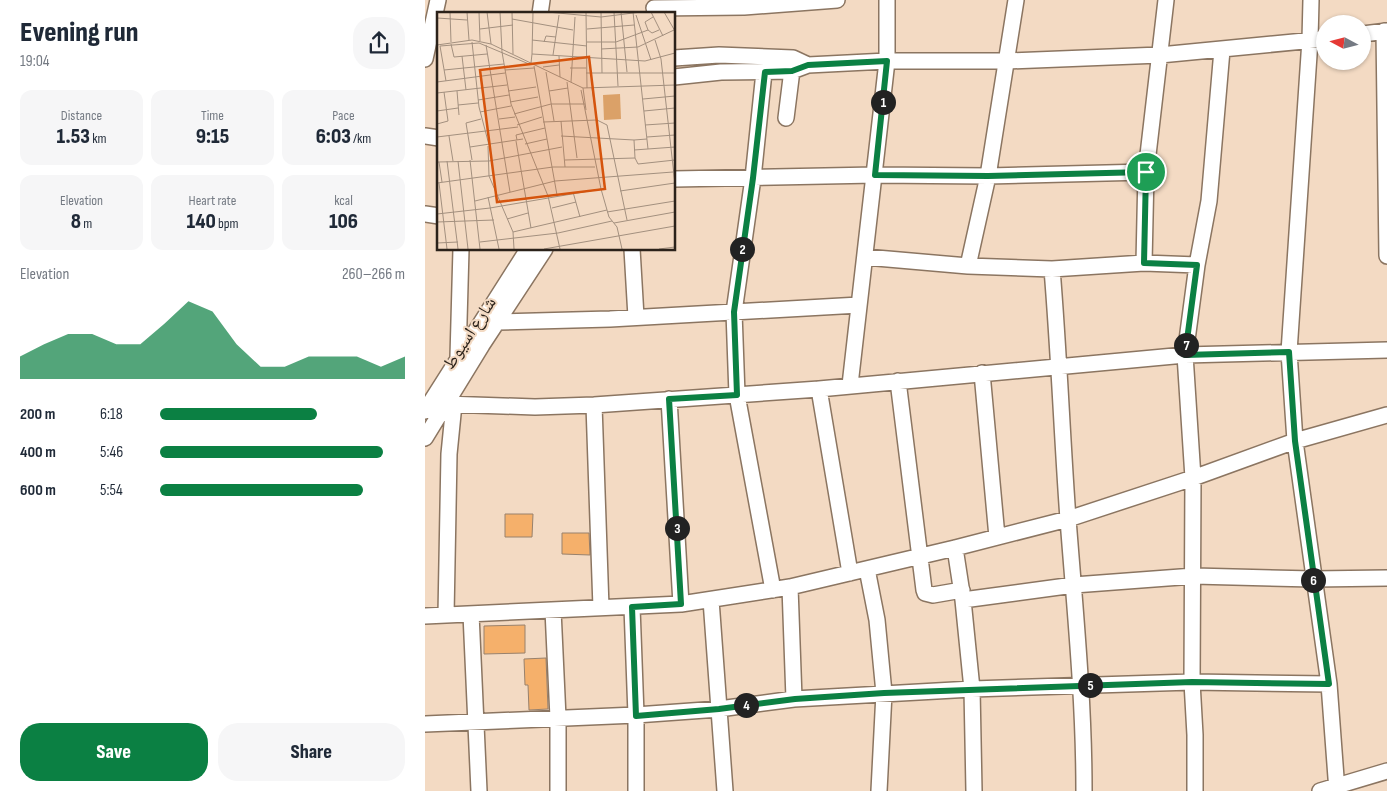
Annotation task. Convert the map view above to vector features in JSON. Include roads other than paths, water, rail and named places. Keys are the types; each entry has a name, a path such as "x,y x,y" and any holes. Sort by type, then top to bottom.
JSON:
{"street":[{"path":"425,59 438,0"},
{"path":"654,7 744,7 837,0"},
{"path":"850,385 887,61 887,0"},
{"path":"968,266 988,176 1016,0"},
{"path":"1144,263 1146,172 1165,0"},
{"path":"1311,0 1316,29"},
{"path":"1371,33 1385,31 1387,256"},
{"path":"675,58 719,55 793,65 887,61 1007,61 1159,55 1316,40"},
{"path":"1195,791 1195,735 1192,682 1193,478 1185,355 1197,265 1209,201 1222,50"},
{"path":"1316,62 1289,352 1295,441 1329,684 1336,789"},
{"path":"675,74 765,72 793,65"},
{"path":"786,118 793,65"},
{"path":"765,72 753,178 734,312 737,395 773,590"},
{"path":"675,179 875,175 988,176 1146,172"},
{"path":"458,358 461,250"},
{"name":"شارع اسيوط","path":"425,411 527,250"},
{"name":"شارع اسيوط","path":"425,438 450,404 498,322 544,250"},
{"path":"632,250 636,317"},
{"path":"865,257 968,266 1052,269 1144,263 1197,265"},
{"path":"1052,269 1060,367 1068,519 1082,685 1085,791"},
{"path":"498,322 636,317 859,304"},
{"path":"446,615 450,404 535,408 594,405 819,389 1185,355 1387,350"},
{"path":"981,373 997,537"},
{"path":"898,381 925,593 933,596 963,595 1194,576 1313,579 1387,578"},
{"path":"819,389 850,573"},
{"path":"669,399 681,604"},
{"path":"594,405 601,608"},
{"path":"425,616 681,604 790,587 1068,519 1193,478 1295,441 1387,415"},
{"path":"955,548 963,595 972,689 974,791"},
{"path":"867,569 877,620 884,693 879,791"},
{"path":"790,587 795,699"},
{"path":"711,600 725,791"},
{"path":"632,607 636,716 636,791"},
{"path":"553,610 558,718 558,791"},
{"path":"471,614 479,791"},
{"path":"425,724 636,716 719,709 795,699 972,689 1192,682 1329,684"},
{"path":"1320,791 1336,789 1387,770"}]}
